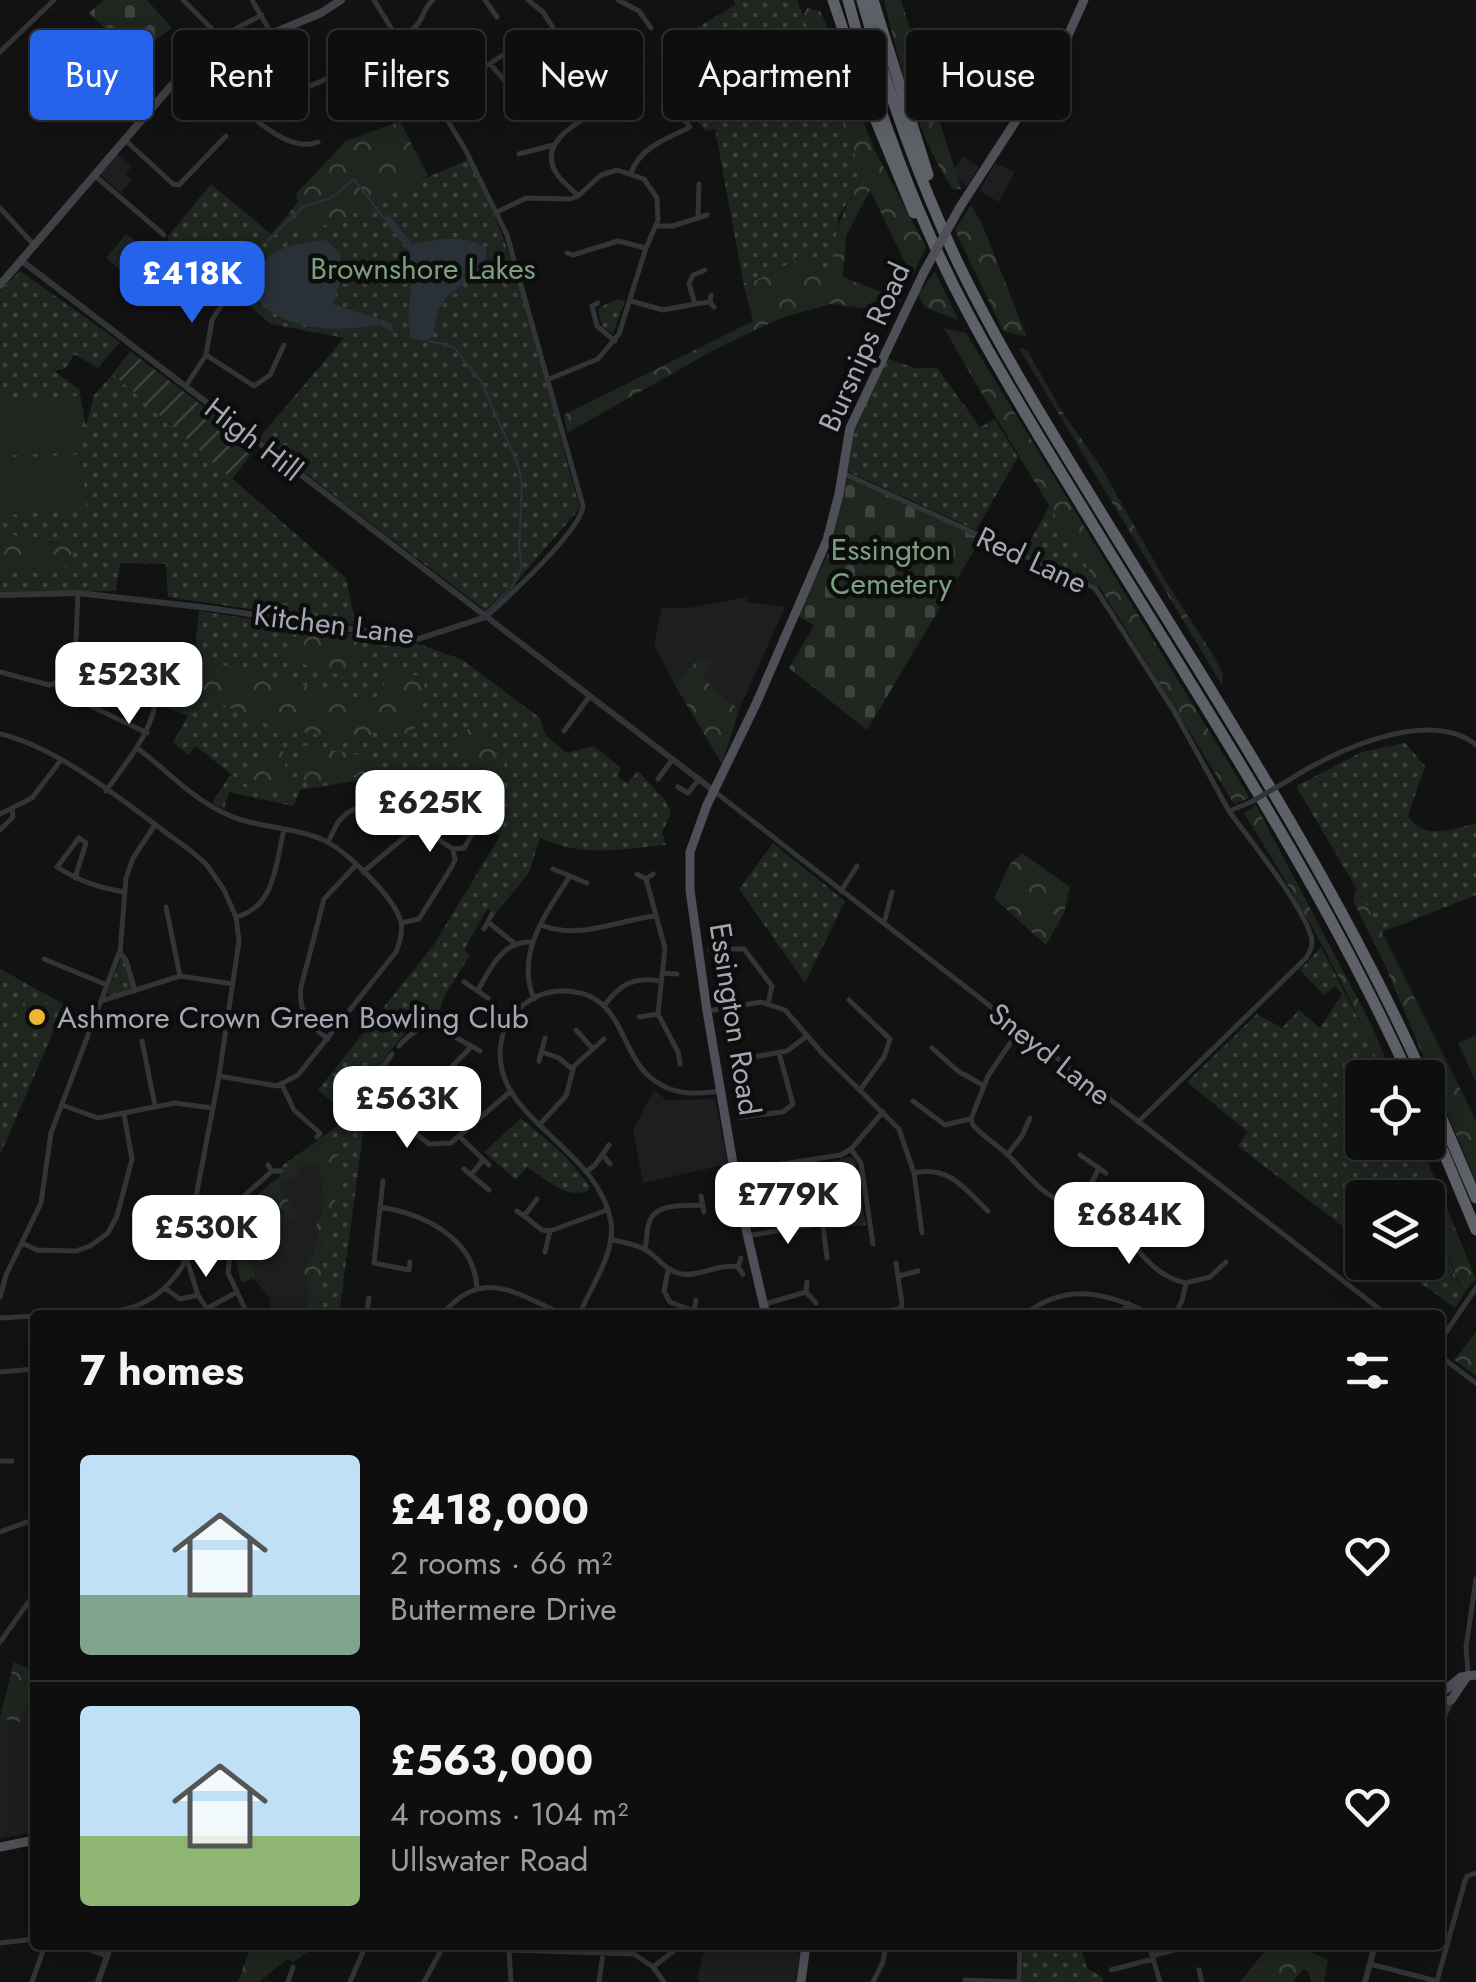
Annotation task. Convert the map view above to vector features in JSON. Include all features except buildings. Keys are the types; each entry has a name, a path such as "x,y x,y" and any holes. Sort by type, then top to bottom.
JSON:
{"highway":[{"path":"835,0 847,30"},
{"path":"835,0 864,92 919,226 944,278 959,295"},
{"path":"848,0 857,30"},
{"path":"862,0 898,116 958,264 1044,420 1258,764 1335,901 1415,1060"},
{"path":"874,0 898,86 958,264"},
{"path":"886,119 930,236 959,295 1032,423 1247,774 1401,1060"},
{"path":"1445,1126 1476,1198"},
{"path":"1445,1156 1476,1230"}],"main road":[{"path":"280,30 342,0"},
{"name":"Bursnips Road","path":"714,791 827,540 850,428 924,272 960,207 1046,75 1084,0"},
{"path":"0,285 173,85"},
{"name":"Essington Road","path":"714,791 689,859 690,890 734,1172 764,1310"},
{"path":"1445,1695 1472,1675"},
{"path":"0,1847 30,1841"},
{"path":"802,1982 805,1950"}],"street":[{"path":"0,52 54,0"},
{"path":"183,0 216,30"},
{"path":"252,0 269,30"},
{"path":"374,0 392,30"},
{"path":"411,30 433,0"},
{"path":"485,0 498,17"},
{"path":"528,0 543,12 554,30"},
{"path":"618,0 639,11 650,28"},
{"path":"233,30 262,14"},
{"path":"485,69 505,56"},
{"path":"491,65 505,81"},
{"path":"260,120 294,144 309,146 318,142"},
{"path":"447,120 507,235 549,379 582,513 525,581 486,617"},
{"path":"578,196 555,172 551,156 560,137 586,120"},
{"path":"630,173 646,150 694,125 687,120"},
{"path":"124,139 173,184 179,185 226,136"},
{"path":"519,154 553,146"},
{"path":"497,212 526,198 560,200 578,196 601,175 616,170 644,179 655,192 660,210 656,226 615,341 590,364 549,379"},
{"path":"94,174 164,235"},
{"path":"698,215 700,184"},
{"path":"0,208 35,246"},
{"path":"656,226 672,226 707,215"},
{"path":"570,257 618,242 646,248"},
{"name":"High Hill","path":"22,261 714,791"},
{"path":"695,304 689,284 693,275 703,271 703,280"},
{"path":"186,386 206,355 212,320 225,300"},
{"path":"631,302 663,310 712,301"},
{"path":"598,303 592,306 597,326 615,341"},
{"path":"206,355 254,390 270,376 284,345"},
{"name":"Red Lane","path":"843,473 1095,588 1174,711 1230,811 1288,893 1311,936 1312,948 1138,1122"},
{"path":"0,672 49,685 65,680 75,662 78,594"},
{"name":"Kitchen Lane","path":"0,596 78,594 246,613 418,639 486,617"},
{"path":"148,663 166,659"},
{"path":"106,791 147,732 158,701 158,662"},
{"path":"65,680 91,706 147,732"},
{"path":"564,732 589,697"},
{"path":"1230,811 1319,760 1377,739 1448,730 1476,745"},
{"path":"0,734 31,743 61,760 155,825 206,865 224,890 236,917 240,941 234,984 186,1258 166,1289 125,1310"},
{"path":"136,748 220,812 328,842 394,906 401,922 396,952 298,1075 282,1085 264,1086 219,1076"},
{"path":"0,814 32,798 61,760"},
{"path":"658,779 672,760"},
{"path":"678,787 688,793 698,779"},
{"path":"328,842 347,813 392,791 405,789 431,801"},
{"name":"Sneyd Lane","path":"714,791 1382,1310"},
{"path":"0,830 13,817 12,810"},
{"path":"0,1297 6,1275 42,1203 49,1141 120,953 123,892 130,864 155,825"},
{"path":"362,872 412,832 424,831 453,849 464,848 476,828 480,830"},
{"path":"236,917 262,906 267,898 284,830"},
{"path":"75,878 86,844 79,838 57,867 75,878 88,885 123,892"},
{"path":"401,922 414,922 422,914 455,860 453,849"},
{"path":"328,1039 304,1016 301,987 324,899 356,865"},
{"path":"841,891 857,866"},
{"path":"553,868 587,883"},
{"path":"637,874 646,879 665,948 658,1014 678,1052 680,1064"},
{"path":"646,879 653,874"},
{"path":"534,999 527,969 533,942 570,876"},
{"path":"884,923 892,892"},
{"path":"166,907 180,976"},
{"path":"541,924 560,931 577,931 654,916"},
{"path":"484,929 490,918 514,943"},
{"path":"478,990 514,943 533,942"},
{"path":"719,948 720,957"},
{"path":"710,949 744,949 772,986 768,1004"},
{"path":"120,953 136,991"},
{"path":"44,959 107,985"},
{"path":"604,1007 628,982 677,974"},
{"path":"101,1001 180,976 234,984"},
{"path":"464,982 488,998"},
{"path":"581,1310 610,1240 607,1210 586,1172 511,1092 501,1068 502,1040 514,1015 534,999 551,992 573,992 604,1007 617,1020 640,1067 658,1084 682,1093 721,1091"},
{"path":"849,1000 886,1033 890,1044 859,1091"},
{"path":"708,1012 761,1002 785,1010 904,1139 914,1173 922,1233"},
{"path":"399,1046 436,1014"},
{"path":"639,1017 658,1014"},
{"path":"430,1023 480,1051"},
{"path":"971,1119 984,1086 1019,1029"},
{"path":"576,1030 593,1049"},
{"path":"736,1052 734,1061 778,1053 808,1036"},
{"path":"539,1061 545,1038"},
{"path":"541,1123 566,1096 572,1070 604,1039"},
{"path":"142,1041 155,1106"},
{"path":"400,1121 471,1047"},
{"path":"678,1052 688,1049"},
{"path":"542,1052 558,1058 572,1070"},
{"path":"933,1052 984,1086"},
{"path":"746,1107 744,1117 783,1112 793,1104 778,1053"},
{"path":"392,1054 374,1078 373,1097 429,1144 446,1145 511,1092"},
{"path":"282,1085 289,1104 320,1134 317,1137"},
{"path":"912,1101 922,1104 945,1125 971,1119"},
{"path":"62,1105 98,1118 182,1103 212,1108"},
{"path":"734,1172 841,1155 883,1112"},
{"path":"22,1243 37,1250 76,1251 108,1233 117,1216 132,1159 124,1114"},
{"path":"971,1119 977,1130 1007,1154 1029,1179 1065,1202 1075,1202 1086,1194 1103,1171 1080,1154"},
{"path":"1007,1154 1031,1123"},
{"path":"459,1136 486,1162 471,1175"},
{"path":"586,1172 609,1145"},
{"path":"851,1148 861,1163 872,1244"},
{"path":"603,1155 610,1164"},
{"path":"815,1159 828,1258"},
{"path":"246,1310 228,1269 238,1208 270,1168 281,1171"},
{"path":"464,1169 489,1190"},
{"path":"914,1173 932,1170 948,1174 983,1209"},
{"path":"383,1181 374,1263 409,1270 410,1262"},
{"path":"645,1249 648,1224 658,1211 669,1206 703,1208 701,1196"},
{"path":"524,1216 537,1199"},
{"path":"1095,1206 1130,1237 1150,1265 1164,1276 1186,1283 1202,1280 1226,1262"},
{"path":"380,1207 418,1216 442,1230 469,1258 477,1273 477,1290"},
{"path":"1107,1214 1112,1208"},
{"path":"1130,1237 1153,1209 1172,1225"},
{"path":"517,1210 550,1232 607,1210"},
{"path":"747,1236 822,1223"},
{"path":"920,1224 930,1223"},
{"path":"545,1252 550,1232"},
{"path":"610,1240 645,1249 668,1270 695,1274 738,1266"},
{"path":"825,1242 833,1241"},
{"path":"186,1258 207,1310"},
{"path":"740,1258 742,1274"},
{"path":"896,1263 901,1310"},
{"path":"668,1270 664,1283 666,1297 676,1307 687,1310"},
{"path":"1218,1270 1225,1276"},
{"path":"899,1276 918,1271"},
{"path":"807,1282 806,1292 816,1303"},
{"path":"1177,1310 1186,1283"},
{"path":"447,1310 458,1299 477,1290 508,1288 554,1310"},
{"path":"1445,1334 1476,1288"},
{"path":"166,1289 180,1299 198,1295"},
{"path":"211,1310 237,1292"},
{"path":"764,1310 806,1292"},
{"path":"1032,1310 1048,1299 1096,1292 1142,1310"},
{"path":"367,1310 369,1298"},
{"path":"696,1300 698,1310"},
{"path":"1124,1310 1128,1303"},
{"path":"0,1318 30,1316"},
{"path":"1445,1360 1476,1383"},
{"path":"0,1372 30,1369"},
{"path":"0,1460 12,1461"},
{"path":"0,1532 30,1521"},
{"path":"1472,1675 1465,1654 1476,1578"},
{"path":"0,1642 30,1600"},
{"path":"1370,1964 1438,1982 1465,1881 1467,1876 1476,1874"},
{"path":"0,1943 30,1940"},
{"path":"32,1982 43,1950"},
{"path":"91,1950 107,1956"},
{"path":"98,1982 109,1950"},
{"path":"350,1982 364,1950"},
{"path":"424,1982 441,1950"},
{"path":"511,1982 509,1950 634,1954 653,1967 664,1982"},
{"path":"653,1967 674,1950"},
{"path":"682,1950 684,1954"},
{"path":"874,1982 885,1950"},
{"path":"965,1980 1019,1982 1020,1950"},
{"path":"1151,1950 1160,1982"},
{"path":"1111,1970 1177,1950"},
{"path":"1365,1982 1374,1950"},
{"path":"599,1982 603,1953"},
{"path":"1199,1970 1202,1982"},
{"path":"283,1972 291,1975"}],"shaded area":[{"path":"117,154 132,166 126,174 132,180 121,193 99,174"},
{"path":"963,156 979,167 967,186 951,173"},
{"path":"995,163 1015,172 999,202 979,191"},
{"path":"388,214 412,244 459,239 486,248 482,267 447,298 439,309 432,338 423,341 411,338 409,330 411,283 403,277 410,253 382,217"},
{"path":"326,240 340,253 340,281 333,304 392,323 393,333 380,324 329,328 293,322 277,316 254,293 260,269 269,256 292,245"},
{"path":"748,597 746,602 785,607 739,710 703,678 712,660 699,658 675,685 654,645 662,608 688,608"},
{"path":"654,1090 666,1100 715,1099 728,1164 643,1183 633,1130"},
{"path":"326,1140 336,1146 315,1310 271,1310 270,1299 235,1254 242,1210"},
{"path":"14,1662 30,1669 30,1832 0,1839 0,1720"},
{"path":"705,1950 800,1950 796,1982 700,1982 697,1978"}],"green space":[{"path":"104,0 147,0 172,28 153,42 153,30 106,30 89,13"},
{"path":"734,0 797,0 808,30 695,30 735,5"},
{"path":"884,0 901,0 911,30 906,30 906,82"},
{"path":"807,8 821,12 828,30 808,30 803,17"},
{"path":"696,120 842,120 863,176 838,218 836,274 803,257 744,286 715,129 706,131"},
{"path":"842,120 863,120 926,247 912,277 870,190 846,236 843,277 902,300 895,312 831,304 781,318 714,350 567,433 564,415 753,321 744,286 804,257 836,273 836,234 863,176"},
{"path":"939,120 961,189 953,189 919,122"},
{"path":"400,121 428,176 331,224 271,234 298,202 296,194 346,141"},
{"name":"Brownshore Lakes","path":"468,160 520,287 580,508 518,580 485,610 259,438 344,338 270,324 167,245 168,236 211,184 271,234 303,203 380,197"},
{"path":"971,205 1027,337 1003,331 955,230"},
{"path":"126,234 148,252 128,277 106,258"},
{"path":"20,271 120,342 98,368 74,354 66,368 54,371 79,389 86,427 94,395 113,374 346,578 356,625 168,597 166,564 120,563 116,591 0,592 0,572 71,565 79,542 7,542 0,523 0,291"},
{"path":"935,272 959,321 925,307 918,294"},
{"path":"618,299 625,301 613,334 602,326 598,311"},
{"path":"944,328 966,333 1250,798 1234,804"},
{"path":"1019,348 1027,350 1061,410 1101,467 1166,582 1212,653 1223,674 1222,685"},
{"path":"130,351 257,447 232,479 113,374"},
{"path":"886,358 915,368 937,368 980,427 995,419 1018,457 976,530 847,471 854,427"},
{"path":"77,396 81,451 0,456 0,401"},
{"path":"82,454 86,510 2,515 0,459"},
{"name":"Essington Cemetery","path":"851,477 981,539 867,730 789,668 814,625 797,616 829,552 846,479"},
{"path":"1050,505 1102,588 1024,552"},
{"path":"0,522 26,540 81,541 74,548 72,565 0,572"},
{"path":"199,611 416,643 463,660 540,718 545,734 566,753 594,746 621,768 617,776 627,783 638,771 665,800 671,813 662,833 666,845 587,850 540,838 529,873 495,914 487,909 464,950 470,955 438,1014 410,1030 388,1054 376,1075 374,1105 362,1123 340,1310 315,1310 336,1146 325,1140 280,1178 282,1166 350,1117 318,1090 435,943 500,836 403,787 384,789 368,779 300,790 294,806 229,792 224,809 212,803 231,774 196,746 188,755 173,742 188,716 162,706 164,673 193,672"},
{"path":"300,630 362,642 354,666 343,675 298,660 289,647"},
{"path":"699,658 713,660 703,678 739,710 722,764 675,685"},
{"path":"207,661 378,704 389,668 426,678 413,735 374,727 369,742 277,728 204,697 197,707 175,698 180,673 193,672"},
{"path":"473,725 505,765 488,783 451,744"},
{"path":"1405,743 1425,766 1408,816 1415,824 1439,831 1476,823 1476,895 1382,932 1296,786 1362,752"},
{"path":"301,745 371,757 370,773 302,783"},
{"path":"282,748 291,791 238,783 258,760"},
{"path":"416,769 460,791 468,810 408,782"},
{"path":"1256,805 1386,1060 1376,1060 1338,975 1244,813"},
{"path":"773,843 845,901 805,983 739,889"},
{"path":"1022,853 1070,887 1064,913 1046,945 994,898 1010,864"},
{"path":"1356,888 1382,932 1476,1120 1476,1182 1445,1108 1445,1060 1425,1060 1353,901"},
{"path":"1321,947 1377,1060 1345,1060 1345,1160 1413,1160 1420,1180 1345,1180 1345,1228 1238,1146 1248,1132 1187,1082 1257,1014 1282,1028 1299,1010 1320,1028 1342,994 1335,986 1324,995 1300,970"},
{"path":"121,959 125,960 132,988 111,997 107,993"},
{"path":"0,969 65,1005 0,1155"},
{"name":"Ashmore Crown Green Bowling Club","path":"28,997 57,1008 47,1037 17,1026"},
{"path":"1476,1035 1476,1082 1458,1043"},
{"path":"521,1118 563,1154 590,1186 588,1191 564,1190 527,1167 516,1180 484,1152"},
{"path":"326,1140 336,1146 341,1177 322,1258 321,1310 307,1310 309,1285 304,1271 314,1254 319,1233 314,1230 323,1205 318,1165 302,1165 296,1175 278,1186 297,1214 294,1221 284,1217 286,1210 271,1205 267,1211 253,1206 238,1245 254,1275 254,1280 244,1283 236,1261 235,1240 249,1201"},
{"path":"851,1157 855,1160 866,1225 827,1229 820,1164"},
{"path":"1413,1160 1427,1160 1435,1180 1421,1180"},
{"path":"1445,1204 1476,1279 1466,1290 1460,1286 1445,1246"},
{"path":"1445,1246 1459,1286 1466,1290 1455,1308 1416,1280 1445,1280"},
{"path":"1476,1332 1476,1376 1454,1360"},
{"path":"14,1662 30,1669 30,1699 20,1722 0,1718"},
{"path":"249,1950 311,1950 293,1962 288,1959 259,1982 238,1982"},
{"path":"1023,1950 1082,1950 1087,1968 1103,1978 1103,1982 1022,1982"},
{"path":"1266,1950 1306,1950 1328,1960 1324,1982 1311,1982 1308,1971 1303,1969 1293,1982 1240,1982"}],"waterway":[{"path":"268,240 304,206 331,198 354,179 382,216"},
{"path":"429,341 453,347 481,381 518,465 522,485 522,568 513,586 485,613"}],"place":[{"name":"Ashmore Crown Green Bowling Club","path":"37,1017"}]}
